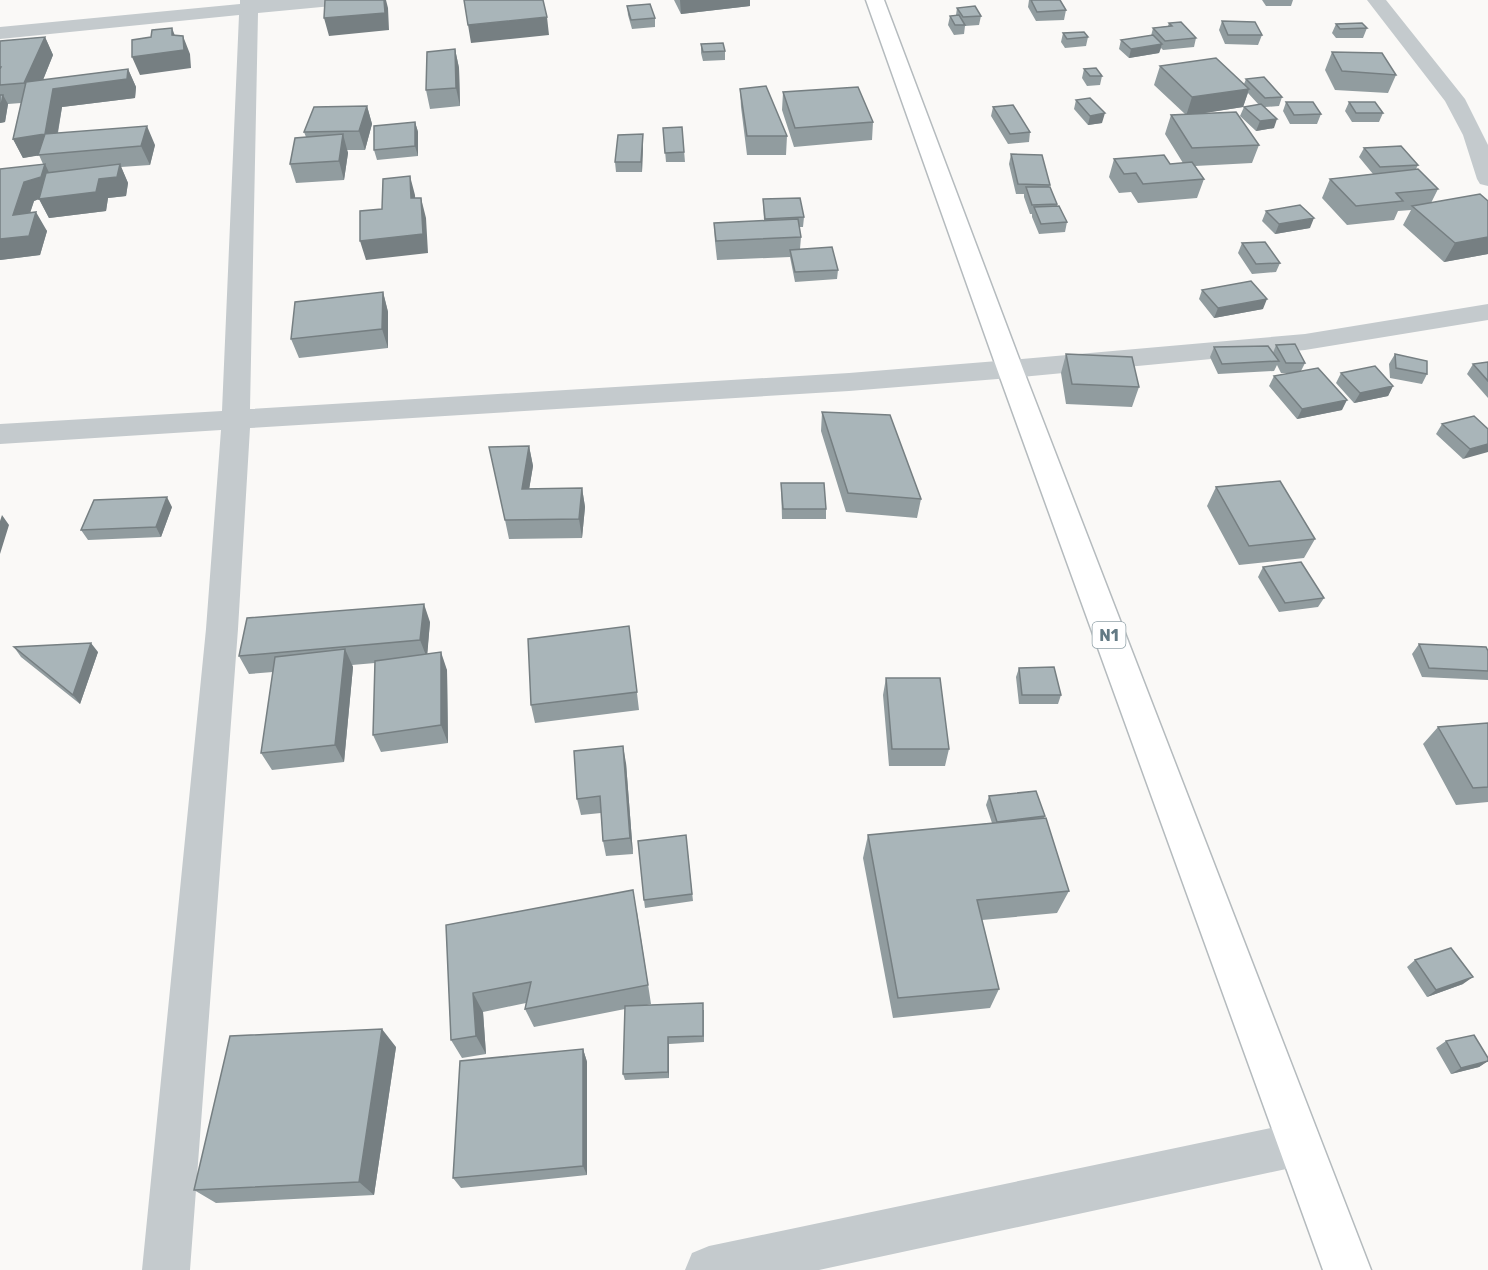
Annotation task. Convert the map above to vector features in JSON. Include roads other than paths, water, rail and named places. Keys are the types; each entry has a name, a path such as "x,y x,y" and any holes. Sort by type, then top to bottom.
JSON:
{"highway":[{"name":"N1","path":"875,0 1010,369 1347,1270"}],"street":[{"path":"0,33 91,26 249,4 332,0"},
{"path":"1376,0 1455,99 1474,135 1488,179"},
{"path":"166,1270 222,629 236,419 249,4"},
{"path":"0,434 849,382 1010,369 1305,342 1488,312"},
{"path":"709,1270 1300,1144"}]}
